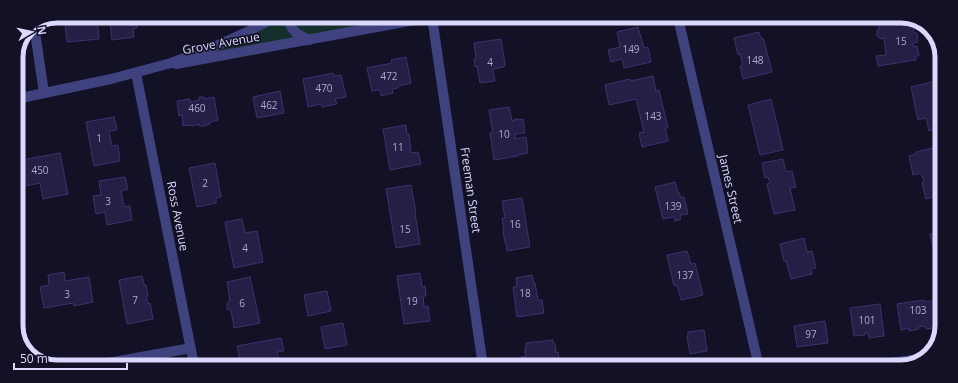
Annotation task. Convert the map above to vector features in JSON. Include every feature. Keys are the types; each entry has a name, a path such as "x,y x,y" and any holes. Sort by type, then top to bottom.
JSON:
{"street":[{"name":"Grove Avenue","path":"23,98 136,73 156,67 216,46 264,23"},
{"path":"290,23 292,29 300,36 310,40"},
{"name":"Grove Avenue","path":"156,67 399,23"},
{"name":"Freeman Street","path":"432,23 482,360"},
{"name":"James Street","path":"679,23 756,360"},
{"path":"35,31 44,93"},
{"name":"Ross Avenue","path":"136,73 193,360"},
{"path":"124,360 190,348"}],"green space":[{"path":"261,23 397,23 171,63"}],"building":[{"path":"65,23 97,23 99,39 67,42"},
{"path":"110,23 136,23 137,28 133,29 134,37 112,40"},
{"path":"878,23 901,23 913,25 914,33 917,33 918,42 913,43 913,47 917,46 919,56 915,56 916,60 878,66 876,56 886,55 884,38 881,39 877,36 877,31 879,28"},
{"path":"638,27 644,48 648,47 651,62 624,68 622,59 611,62 608,50 620,47 617,32"},
{"path":"759,32 761,39 763,38 772,72 743,79 740,66 743,65 740,54 738,55 734,38"},
{"path":"501,39 505,64 504,67 493,69 495,81 480,83 477,66 475,67 474,59 476,59 474,43"},
{"path":"406,57 411,83 398,86 398,88 392,89 393,93 381,96 380,90 372,91 367,68 392,63 391,60"},
{"path":"333,73 334,76 341,75 346,97 335,99 337,104 322,107 321,104 308,107 303,79"},
{"path":"653,76 656,91 659,90 668,128 665,128 668,141 642,147 639,133 644,132 636,99 609,105 605,85 630,79 631,81"},
{"path":"935,81 935,130 929,131 926,118 918,120 911,87"},
{"path":"280,91 284,113 257,118 253,97"},
{"path":"199,97 204,97 204,99 214,97 218,120 210,122 210,124 206,126 199,126 199,124 193,126 183,126 182,115 179,116 177,101 190,99 190,102 199,100"},
{"path":"771,99 783,150 760,155 748,105"},
{"path":"509,107 512,121 515,120 514,119 523,119 525,133 515,134 515,139 526,137 528,153 494,160 490,133 493,133 489,110"},
{"path":"114,117 117,130 109,131 112,146 118,145 120,161 94,166 86,122"},
{"path":"406,125 407,134 409,134 411,153 418,152 421,164 390,170 383,129"},
{"path":"935,147 935,197 926,199 922,183 924,182 921,173 913,175 909,156 916,154 916,152"},
{"path":"60,153 68,194 43,199 40,183 23,187 23,160"},
{"path":"783,159 786,172 792,171 796,187 790,188 795,210 774,214 767,184 770,183 768,177 765,178 762,163"},
{"path":"215,163 221,197 216,198 216,203 197,207 189,168"},
{"path":"125,177 128,189 121,191 124,207 130,206 132,220 107,225 105,212 96,214 93,196 101,195 99,181"},
{"path":"675,182 681,198 684,197 688,214 680,215 681,219 675,221 674,217 663,219 655,187"},
{"path":"411,185 420,244 396,248 386,189"},
{"path":"522,198 530,247 507,251 503,231 502,218 505,218 502,201"},
{"path":"242,219 245,233 257,231 263,262 234,268 225,222"},
{"path":"935,233 934,252 930,234"},
{"path":"804,238 807,252 812,251 816,268 811,269 812,274 791,279 786,261 784,261 780,244"},
{"path":"687,251 691,264 695,263 703,295 681,300 677,285 674,286 667,255"},
{"path":"64,272 65,281 89,277 93,302 74,306 73,303 44,308 40,287 49,285 48,275"},
{"path":"420,273 422,287 425,286 426,296 423,296 424,307 428,306 430,321 404,324 397,276"},
{"path":"532,275 538,300 542,300 544,313 517,317 513,287 517,287 516,278"},
{"path":"142,276 144,285 146,285 148,296 146,296 148,304 150,303 153,319 127,324 119,280"},
{"path":"250,277 260,323 234,328 231,310 227,309 227,304 230,301 227,282"},
{"path":"327,291 331,311 308,316 304,295"},
{"path":"924,300 924,302 935,300 935,328 926,329 925,326 909,331 909,328 901,330 897,304"},
{"path":"880,304 884,336 869,338 868,333 865,333 865,335 854,336 850,308"},
{"path":"825,321 828,343 797,347 794,326"},
{"path":"343,323 347,345 325,349 321,327"},
{"path":"704,330 707,351 690,354 687,336 688,332"},
{"path":"281,338 284,351 277,352 279,360 240,360 237,346"},
{"path":"553,340 556,350 554,352 558,352 559,360 521,360 521,357 527,356 525,354 526,343"}]}
